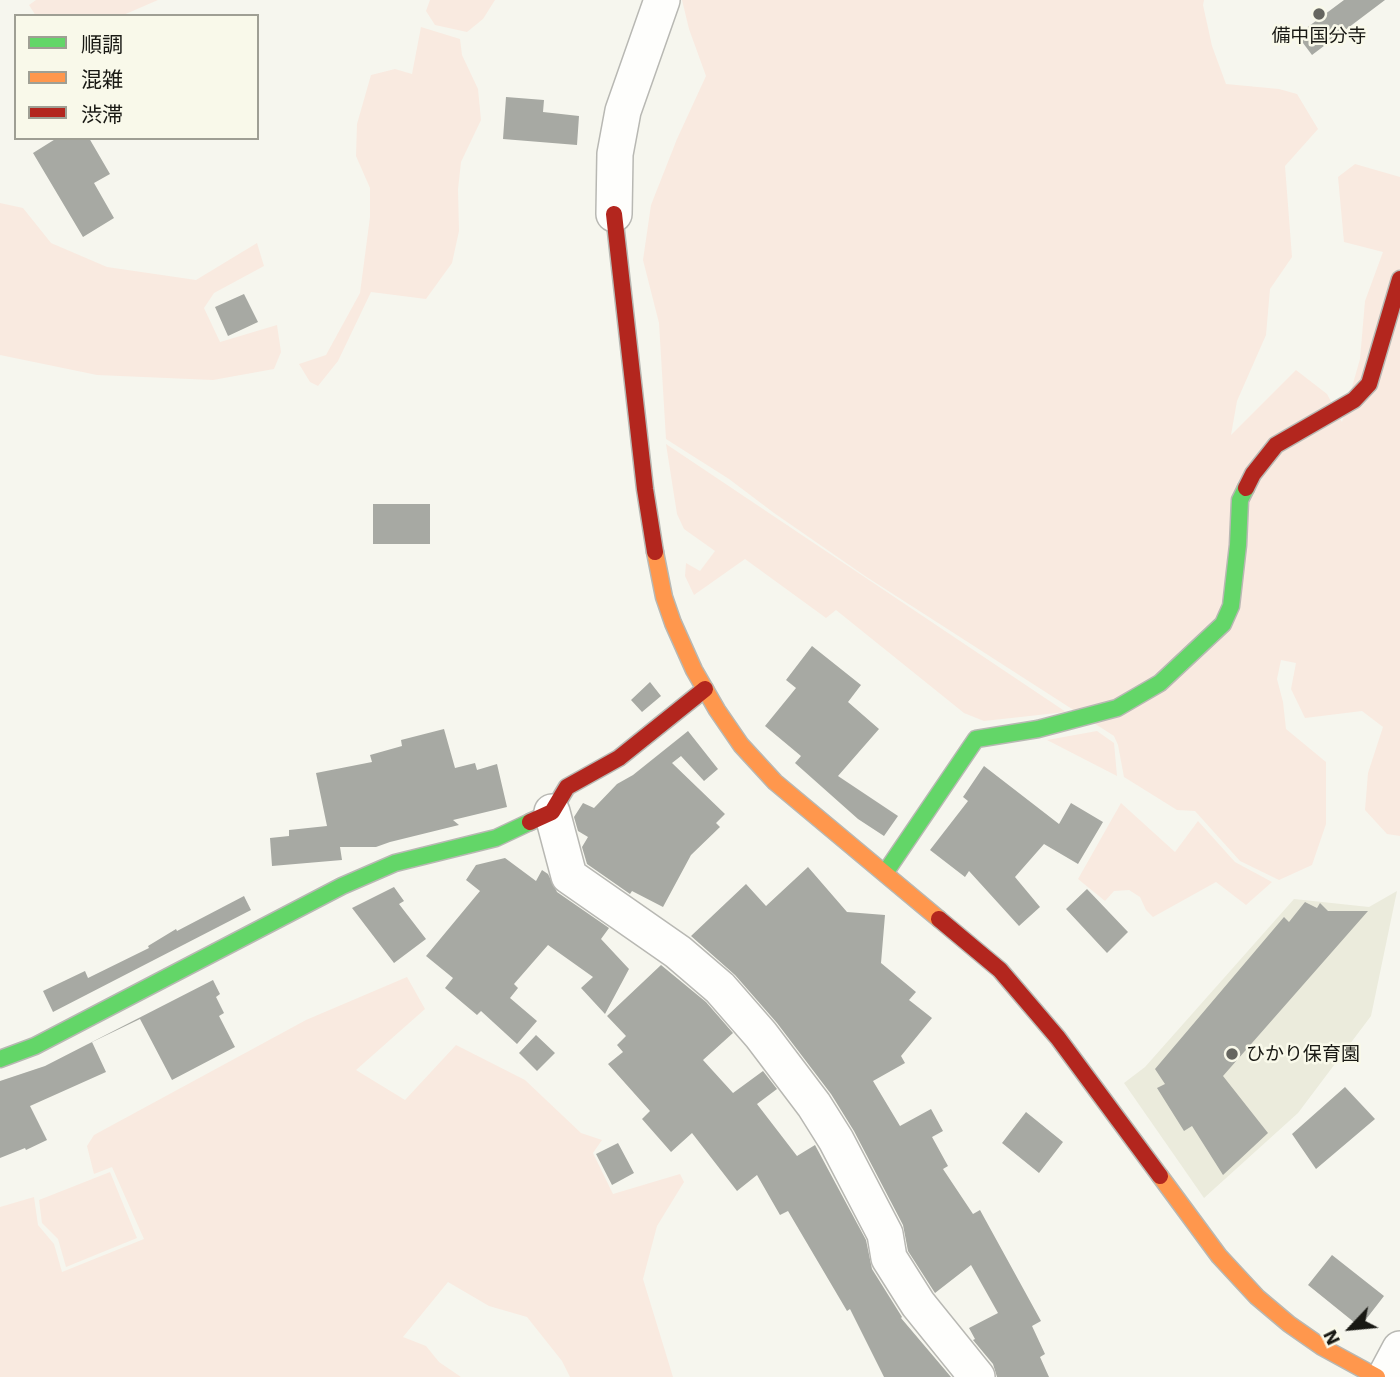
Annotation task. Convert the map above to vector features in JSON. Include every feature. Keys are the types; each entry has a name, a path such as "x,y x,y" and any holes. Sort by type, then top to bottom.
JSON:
{"street":[{"path":"663,0 621,121 615,154 614,214 645,489 654,545 664,597 673,623 705,689 741,745 775,782 970,943 1008,978 1058,1038 1219,1256 1239,1278 1289,1324 1322,1347 1377,1377"},
{"path":"885,873 976,739 1038,729 1117,708 1160,684 1223,624 1231,606 1240,500 1253,474 1276,446 1354,400 1369,384 1400,279"},
{"path":"0,1059 35,1046 342,886 395,863 496,838 552,812 567,788 619,758 705,689"},
{"path":"552,812 569,876 678,952 720,988 761,1035 814,1105 836,1140 885,1234 889,1258 894,1267 918,1304 977,1377"},
{"path":"1385,1377 1400,1349"}],"shaded area":[{"path":"36,0 158,0 126,14 35,14 29,5"},
{"path":"430,0 495,0 483,19 467,32 435,25 426,11"},
{"path":"682,0 1204,0 1212,46 1226,84 1279,89 1297,94 1318,129 1285,166 1292,257 1270,289 1266,335 1237,401 1231,435 1296,370 1327,394 1342,422 1360,359 1365,301 1383,252 1344,242 1338,177 1355,164 1400,177 1400,836 1387,834 1365,810 1368,773 1383,727 1362,711 1305,718 1291,689 1296,663 1281,660 1277,679 1286,729 1326,762 1326,824 1312,865 1279,880 1240,861 1195,811 1177,810 1124,777 1114,736 865,576 729,479 666,439 659,323 643,260 651,205 706,76"},
{"path":"421,27 460,39 462,55 478,89 481,120 461,162 458,189 459,231 452,263 426,299 371,292 338,361 318,386 310,382 299,364 326,355 360,293 370,217 370,188 356,156 357,124 371,75 395,69 412,74"},
{"path":"0,203 23,208 51,243 107,267 196,280 257,243 264,266 214,293 204,308 220,342 277,325 281,352 274,369 213,380 97,375 0,355"},
{"path":"666,444 1066,712 984,721 964,713 836,610 826,618 745,559 694,595 685,576 686,563 700,571 715,551 684,529 677,514"},
{"path":"1097,731 1114,743 1117,776 1047,740"},
{"path":"1121,803 1175,852 1198,821 1235,862 1272,882 1246,905 1216,882 1153,917 1140,897 1129,890 1114,891 1105,901 1078,879"},
{"path":"1397,891 1371,1016 1298,1113 1204,1198 1124,1083 1145,1067 1294,899 1369,907"},
{"path":"407,977 425,1009 356,1070 405,1100 456,1045 525,1080 581,1133 602,1140 593,1153 613,1194 680,1174 684,1182 657,1226 643,1279 673,1377 570,1377 562,1361 527,1317 489,1306 448,1282 403,1337 426,1346 439,1362 461,1377 0,1377 0,1207 34,1197 38,1225 54,1244 62,1272 144,1239 112,1167 94,1174 87,1146 94,1135 306,1020"},
{"path":"110,1172 137,1238 66,1267 58,1239 42,1223 39,1200"}],"building":[{"path":"1344,0 1385,0 1312,55 1297,35"},
{"path":"506,97 544,100 543,112 579,116 577,145 503,139"},
{"path":"54,140 90,140 110,174 94,183 114,218 83,237 33,153"},
{"path":"244,294 258,322 228,336 215,307"},
{"path":"373,504 430,504 430,544 373,544"},
{"path":"812,646 861,685 848,702 879,729 838,776 898,816 884,836 858,819 795,763 801,756 765,726 796,688 786,680"},
{"path":"650,682 661,696 642,712 631,700"},
{"path":"444,729 455,768 475,763 477,770 497,764 507,807 453,820 459,825 376,847 340,847 342,860 272,866 270,838 289,836 289,830 327,826 316,773 372,762 370,755 402,746 401,740"},
{"path":"688,731 718,769 704,781 681,756 672,763 725,814 716,823 720,827 691,855 663,907 632,891 630,894 587,864 582,847 588,837 578,831 574,817 583,803 594,808 617,784 633,775"},
{"path":"984,766 1059,824 1071,803 1103,822 1078,864 1044,844 1015,877 1040,907 1019,926 969,871 965,877 930,850 968,801 963,797"},
{"path":"505,858 536,881 542,870 548,874 557,892 609,928 601,939 629,969 605,1014 581,988 593,977 548,945 514,984 518,988 510,998 537,1021 517,1044 481,1011 477,1015 445,988 453,978 426,956 480,891 466,880 476,865"},
{"path":"808,867 847,912 885,915 881,963 916,992 909,1000 932,1018 901,1056 905,1063 873,1081 900,1126 931,1109 943,1131 932,1137 948,1166 943,1169 973,1214 980,1210 1041,1321 1032,1326 1045,1354 1040,1357 1049,1377 997,1377 993,1364 973,1340 975,1339 969,1328 998,1313 971,1265 935,1293 908,1251 903,1225 854,1131 831,1094 777,1023 735,975 691,936 746,884 766,906"},
{"path":"394,887 404,901 399,904 426,939 394,963 352,908"},
{"path":"1087,889 1128,932 1107,953 1066,909"},
{"path":"244,896 251,910 53,1012 43,991 85,971 88,978 149,948 148,946 176,929 177,931"},
{"path":"1305,902 1317,908 1320,903 1328,911 1368,911 1223,1076 1268,1133 1223,1175 1192,1126 1184,1131 1157,1088 1165,1084 1155,1069 1284,917 1289,922"},
{"path":"661,965 706,1002 733,1033 703,1060 733,1093 763,1071 777,1089 757,1104 797,1156 815,1145 866,1240 872,1269 901,1318 951,1377 884,1377 850,1309 847,1311 788,1211 780,1215 757,1175 737,1191 692,1133 671,1152 642,1119 650,1111 608,1064 623,1052 617,1045 626,1036 607,1016"},
{"path":"213,980 220,994 216,997 224,1013 219,1016 235,1047 172,1080 140,1019 92,1042 106,1072 30,1106 47,1140 0,1158 0,1081 45,1066"},
{"path":"536,1035 555,1053 537,1071 519,1053"},
{"path":"1345,1087 1375,1119 1316,1169 1292,1134"},
{"path":"1026,1112 1063,1142 1039,1173 1002,1143"},
{"path":"618,1143 634,1173 612,1185 596,1154"},
{"path":"1332,1255 1384,1296 1360,1327 1308,1285"}],"traffic: fast":[{"path":"885,873 976,739 1038,729 1117,708 1160,683 1223,624 1231,606 1240,500 1246,488"},
{"path":"0,1059 35,1046 342,886 395,863 496,838 530,822"}],"traffic: slow":[{"path":"655,552 664,597 673,623 694,670 741,745 775,782 939,919"},
{"path":"1160,1176 1219,1256 1257,1297 1322,1347 1377,1377"}],"traffic: jam":[{"path":"614,214 645,489 655,552"},
{"path":"1246,488 1253,474 1276,445 1354,400 1369,384 1400,279"},
{"path":"530,822 552,812 567,787 619,758 705,689"},
{"path":"939,919 1000,970 1058,1038 1160,1176"}],"place":[{"name":"備中国分寺","path":"1319,14"},
{"name":"ひかり保育園","path":"1232,1054"}]}
